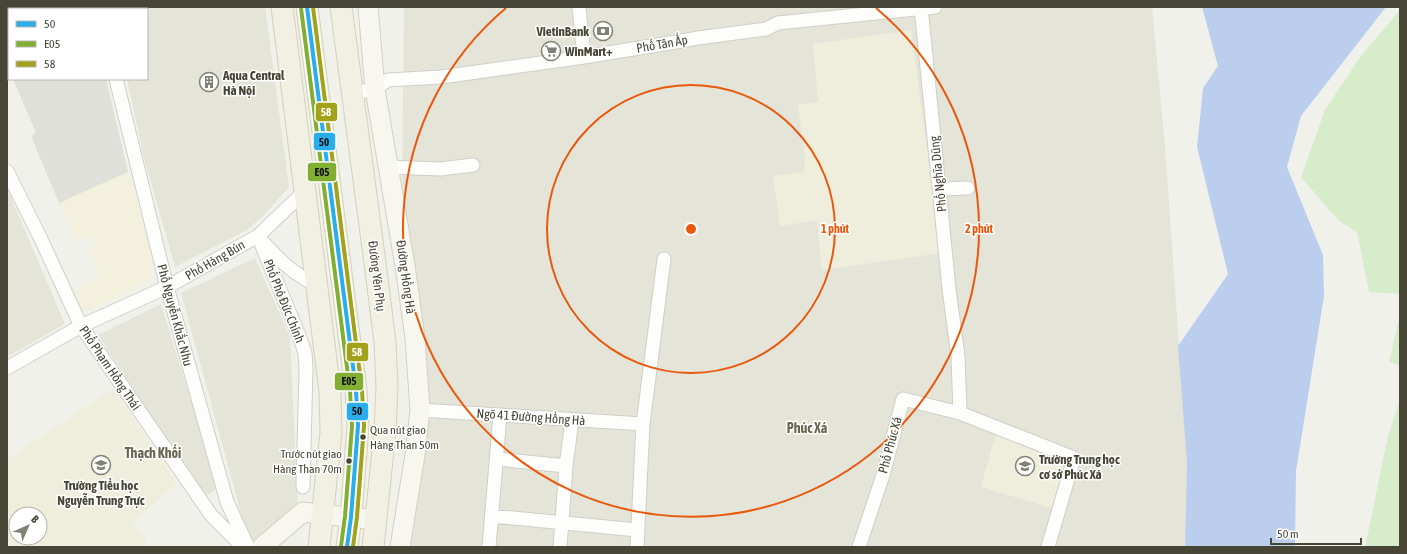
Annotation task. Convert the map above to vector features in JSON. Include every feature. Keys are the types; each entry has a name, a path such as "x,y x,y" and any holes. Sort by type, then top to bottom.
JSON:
{"main road":[{"path":"282,7 332,411 319,547"},
{"path":"307,7 356,390 358,426 351,517 347,547"},
{"name":"Đường Yên Phụ","path":"341,7 384,334 387,386 385,431 373,547"}],"street":[{"name":"Đường Hồng Hà","path":"368,7 379,80 388,167 405,266 415,338 420,410 415,455 400,547"},
{"path":"579,7 584,57"},
{"name":"Phố Tân Ấp","path":"350,73 379,80 441,77 766,29 778,23 935,7"},
{"name":"Phố Nghĩa Dũng","path":"922,8 949,289 958,356 960,413"},
{"name":"Phố Nguyễn Khắc Nhu","path":"116,80 167,287 228,502 248,547"},
{"name":"Phố Tân Ấp","path":"353,93 379,80"},
{"path":"388,167 440,169 473,165"},
{"name":"Phố Phạm Hồng Thái","path":"7,171 40,237 81,326 211,515 243,547"},
{"path":"940,189 968,188"},
{"name":"Phố Hàng Bún","path":"7,368 81,326 167,287 258,236 305,191"},
{"path":"258,236 281,262 299,276 316,285"},
{"name":"Phố Phó Đức Chính","path":"258,236 305,353 306,369 302,487"},
{"path":"637,547 643,424 664,259"},
{"name":"Phố Phúc Xá","path":"859,547 883,475 903,399 960,413"},
{"name":"Ngõ 41 Đường Hồng Hà","path":"420,410 643,424"},
{"path":"960,413 1074,458 1048,547"},
{"path":"489,547 500,415"},
{"path":"560,547 566,466 572,420"},
{"path":"497,459 566,466"},
{"path":"211,515 219,515 222,513 228,502"},
{"path":"262,547 303,512 375,520"},
{"path":"492,516 637,530"}],"shaded area":[{"path":"30,7 92,7 92,8 28,8"},
{"path":"265,7 289,187 264,215 247,230 175,267 144,158 127,80 148,80 148,8 128,8"},
{"path":"404,7 1152,7 1165,146 1187,462 1185,547 406,547 412,435 402,182"},
{"path":"8,16 8,68 7,65"},
{"path":"911,30 941,253 822,270 817,220 780,226 773,176 804,172 805,157 798,105 818,102 813,44"},
{"path":"13,80 106,80 128,172 154,264 147,282 90,310 86,310 80,305 73,292 99,277 96,272 98,271 89,251 97,246 95,242 92,244 88,237 75,240 31,136 36,133"},
{"path":"13,80 106,80 128,172 59,203 31,136 36,133"},
{"path":"7,188 65,324 7,357"},
{"path":"255,258 290,337 298,509 250,546 181,293"},
{"path":"161,304 218,488 204,497 98,335"},
{"name":"Trường Tiểu học Nguyễn Trung Trực","path":"113,389 177,483 132,524 147,541 144,547 7,547 7,459"},
{"name":"Trường Trung học cơ sở Phúc Xá","path":"997,429 1066,457 1052,508 981,487"}],"green space":[{"path":"1400,10 1400,294 1369,292 1357,232 1339,221 1301,177 1325,110 1361,56"},
{"path":"1400,314 1400,366 1389,362"},
{"path":"1400,400 1400,547 1365,547 1388,436"}],"water":[{"path":"1202,7 1386,7 1301,116 1287,167 1323,255 1324,296 1296,471 1295,547 1185,547 1187,462 1178,346 1228,274 1197,147 1203,88 1218,66"}],"transit line":[{"name":"50","path":"307,7 356,390 358,426 351,517 347,547"},
{"name":"58","path":"313,7 362,390 364,426 357,517 353,547"},
{"name":"E05","path":"301,8 350,391 352,426 345,516 341,546"}],"place":[{"name":"VietinBank","path":"603,31"},
{"name":"WinMart+","path":"551,51"},
{"name":"Aqua Central Hà Nội","path":"209,82"},
{"name":"Qua nút giao Hàng Than 50m","path":"363,437"},
{"name":"Trước nút giao Hàng Than 70m","path":"349,461"},
{"name":"Trường Tiểu học Nguyễn Trung Trực","path":"101,465"},
{"name":"Trường Trung học cơ sở Phúc Xá","path":"1025,466"}],"district":[{"name":"Phúc Xá","path":"807,428"},
{"name":"Thạch Khối","path":"153,453"}]}
